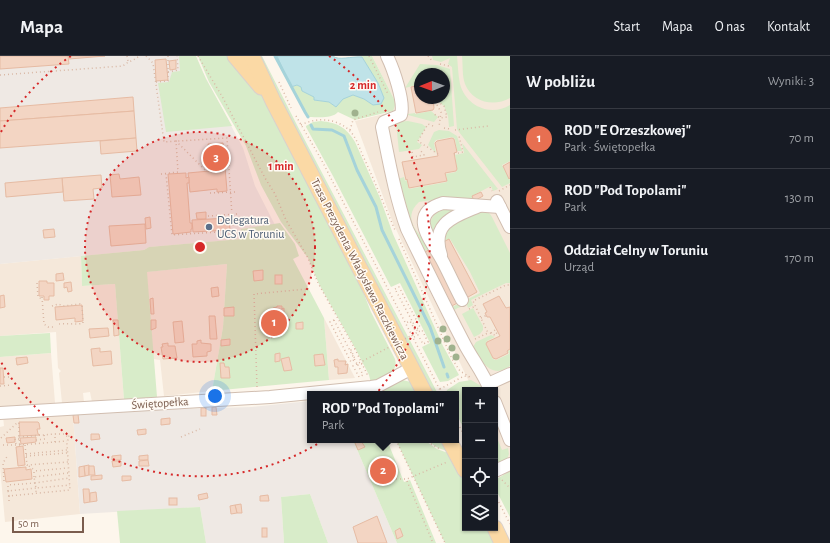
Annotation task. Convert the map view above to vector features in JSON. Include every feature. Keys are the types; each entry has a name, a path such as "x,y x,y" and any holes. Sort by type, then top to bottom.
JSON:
{"main road":[{"name":"Trasa Prezydenta Władysława Raczkiewicza","path":"235,56 273,101"},
{"name":"Trasa Prezydenta Władysława Raczkiewicza","path":"252,56 273,101 424,391"},
{"path":"451,443 462,464"},
{"path":"496,531 502,543"}],"street":[{"path":"387,56 392,66 399,89 402,110 401,115 386,120 382,127 392,177 403,219 422,261 464,345 489,387 510,374"},
{"path":"480,206 448,220 442,228 439,236 438,247 441,256 462,299 441,258 425,232 424,222 427,213 434,207 445,203 480,206 499,204 510,227"},
{"name":"Świętopełka","path":"0,413 270,397 356,383 378,386 412,368"},
{"path":"498,410 510,440"},
{"path":"498,470 510,464"}],"path":[{"path":"127,56 128,61"},
{"path":"0,75 123,66 128,61 136,59 139,56"},
{"path":"146,56 153,63 159,94 164,142 227,138 233,231 172,235 166,174"},
{"path":"168,56 168,77"},
{"path":"168,72 178,70 177,56"},
{"path":"198,56 223,98 275,194 286,220 308,258 318,284 355,349 367,374 353,382 356,383"},
{"path":"369,56 390,98"},
{"path":"428,56 433,62"},
{"path":"440,64 449,66"},
{"path":"156,82 168,81 168,77 172,71"},
{"path":"279,82 292,108"},
{"path":"436,104 440,109 439,127"},
{"path":"434,114 440,118 446,118 447,116 444,106 442,104"},
{"path":"350,131 353,120 380,112"},
{"path":"295,115 322,159 440,389 464,376 470,377"},
{"path":"301,126 314,120 324,120 336,122 350,131 366,162 395,230"},
{"path":"433,126 428,124 418,141 438,154"},
{"path":"455,130 488,126"},
{"path":"444,128 450,129"},
{"path":"454,154 463,152 459,136"},
{"path":"176,141 207,172"},
{"path":"161,174 178,173 176,141"},
{"path":"413,157 424,155 422,150"},
{"path":"412,152 414,160"},
{"path":"210,193 235,192"},
{"path":"208,216 237,214"},
{"path":"398,237 452,359 460,370 489,387"},
{"path":"37,283 38,296 39,298 42,298 44,324 48,327 53,327"},
{"path":"470,342 489,333 495,330 498,336 489,333 473,301 506,285 510,285"},
{"path":"405,323 410,321 415,330 420,328 399,287 395,289 418,332"},
{"path":"257,387 254,294 307,289"},
{"path":"52,306 58,304 64,306 82,305 83,322 79,324 59,324"},
{"path":"481,318 487,315"},
{"path":"355,349 351,350 355,359 351,362 330,322 334,320 357,364"},
{"path":"356,383 353,366 422,330 428,342 423,344 418,334 414,337"},
{"path":"362,364 358,365 363,375"},
{"path":"4,377 10,377"},
{"path":"0,386 11,385"},
{"path":"1,438 18,421 20,441"},
{"path":"181,437 200,429"},
{"path":"55,434 55,442"},
{"path":"3,445 44,435 64,434 69,436 67,441 67,452 70,490 9,496"},
{"path":"36,440 45,439 44,435"},
{"path":"20,441 16,444 15,439 20,441 25,445 67,441"},
{"path":"397,443 445,543"},
{"path":"25,445 27,466"},
{"path":"26,455 67,452"},
{"path":"4,480 3,463 8,455"},
{"path":"388,479 407,479 458,457"},
{"path":"27,466 68,462"},
{"path":"27,466 31,467 34,471 36,493"},
{"path":"34,471 68,468"},
{"path":"34,476 69,473"},
{"path":"9,501 8,485 69,478"},
{"path":"407,481 433,543"},
{"path":"8,491 70,485"},
{"path":"498,501 510,524"}],"shaded area":[{"path":"0,56 194,56 243,148 255,186 275,225 241,229 242,239 149,247 144,250 0,264"},
{"path":"372,56 510,56 510,474 498,445 498,387 472,387 393,223 355,121 392,112 394,99"},
{"path":"81,256 82,286 115,284 124,400 92,402 90,392 83,393 84,402 62,403 59,373 61,371 58,368 56,332 0,336 0,264"},
{"path":"227,264 223,327 212,391 164,396 160,360 153,359 146,272"},
{"path":"324,318 355,378 329,380"},
{"path":"51,353 55,403 16,405 0,408 0,357"},
{"path":"307,401 307,443 354,443 397,543 328,543 310,494 281,497 284,543 206,543 200,507 80,514 73,415 63,412 252,407"},
{"path":"73,415 80,514 5,522 0,467 0,427 4,426 3,416"}],"green space":[{"path":"179,56 196,56 206,79 232,126 166,132 158,83 169,82 172,72 180,71"},
{"path":"198,56 230,56 267,103 354,269 371,312 395,359 396,364 389,375 371,383 369,375 355,348 319,284 308,258 281,222 261,185 246,146 209,82"},
{"path":"258,56 262,56 436,391 430,391"},
{"path":"360,56 372,56 394,99 395,105 393,111 355,120 338,112 329,117 309,117 291,87 297,85 302,87 302,91 315,97 314,100 329,102 336,107 343,98 353,95 364,99 373,105 384,98 378,83"},
{"path":"432,56 457,56 460,84 463,92 473,103 480,107 495,110 510,105 510,161 502,165 510,180 510,183 502,187 457,129 452,67 448,64 450,58 441,62 433,60"},
{"path":"462,56 510,56 510,98 504,101 491,103 484,102 473,95 464,81"},
{"path":"420,64 437,65 447,68 418,68"},
{"path":"450,69 454,126 449,127 448,116 444,106 441,104 450,104"},
{"path":"414,74 414,86 405,88"},
{"path":"431,111 438,117 434,122 408,115 408,114"},
{"path":"321,121 332,123 345,129 355,142 380,198 393,234 443,346 459,375 448,381 440,382 422,347 430,343 400,283 391,287 306,127 313,122"},
{"path":"408,121 422,124 426,127 417,142 422,145 419,149 399,152 396,122"},
{"path":"439,130 449,131 457,136 462,151 457,151 455,139 452,137 436,140 434,143 436,153 428,145 434,132"},
{"path":"462,143 498,189 493,191 491,186 472,196 473,200 432,200 419,202 411,215 412,221 414,227 430,249 421,252 406,223 398,179 404,177 405,181 407,180 409,189 447,182 446,174 456,172 457,169 455,155 464,153"},
{"path":"451,208 458,209 437,239 429,230 431,220 438,212"},
{"path":"485,211 492,217 510,253 510,283 506,283 471,300 473,305 468,308 467,305 453,311 452,307 480,293 470,272 450,239 441,243 441,234 458,218"},
{"path":"280,223 295,244 299,256 293,259 324,318 329,380 212,391 223,327 227,264 147,272 157,397 124,400 115,284 82,286 81,256 144,250 149,247 241,239 241,229"},
{"path":"473,308 483,326 483,330 480,334 474,337 462,314"},
{"path":"50,333 51,353 0,357 0,336"},
{"path":"491,335 495,337 487,341 486,344 493,359 496,360 509,354 508,351 510,350 510,366 498,371 486,366 473,347 476,342"},
{"path":"402,380 411,382 417,391 373,391"},
{"path":"471,380 483,387 462,387 462,425 459,419 459,391 447,390 459,382"},
{"path":"498,440 502,450 508,448 509,454 507,459 498,464"},
{"path":"354,443 388,443 404,482 410,480 436,543 397,543"},
{"path":"397,443 428,443 437,449 448,453 447,451 438,448 430,443 444,443 462,478 462,531 490,531 496,543 445,543"},
{"path":"510,471 510,517 498,494 498,478"},
{"path":"310,494 328,543 284,543 281,497"},
{"path":"200,507 206,543 120,543 117,511"}],"water":[{"path":"277,56 333,56 338,58 362,57 378,83 384,98 381,104 373,105 364,99 353,95 343,99 336,107 329,102 314,100 314,97 302,91 301,87 297,85 291,87"}],"building":[{"path":"0,56 68,56 69,64 0,69"},
{"path":"68,56 105,56 69,59"},
{"path":"166,59 168,80 156,81 155,60"},
{"path":"176,60 176,69 170,70 169,61"},
{"path":"414,86 414,103 411,87"},
{"path":"133,97 134,111 0,121 0,108"},
{"path":"414,104 434,104 433,110 416,113"},
{"path":"134,111 136,138 0,148 0,121"},
{"path":"136,138 137,151 101,154 100,141"},
{"path":"452,138 454,139 457,152 454,153 457,169 456,171 445,173 447,181 409,188 402,162 438,156 435,143 437,141"},
{"path":"223,143 227,191 217,192 217,189 190,192 188,173 209,171 208,144"},
{"path":"510,162 510,178 509,179 503,166"},
{"path":"186,173 186,178 189,177 189,183 187,183 190,223 192,223 192,229 191,232 173,234 168,174"},
{"path":"119,174 120,179 139,177 141,195 112,197 110,175"},
{"path":"101,175 102,188 93,189 94,199 64,201 62,178"},
{"path":"62,178 63,192 6,197 5,183"},
{"path":"481,192 483,196 474,201 472,196"},
{"path":"206,212 206,219 197,219 196,213"},
{"path":"150,217 151,228 146,229 145,218"},
{"path":"229,218 230,230 193,232 192,220"},
{"path":"145,224 146,243 111,246 109,226"},
{"path":"54,229 55,237 44,238 43,230"},
{"path":"449,239 477,292 450,307 423,253"},
{"path":"263,270 263,280 254,281 253,271"},
{"path":"63,273 64,280 56,281 56,274"},
{"path":"275,275 282,275 282,284 275,284"},
{"path":"39,281 54,283 54,296 49,296 49,300 44,300 44,296 39,296"},
{"path":"71,282 72,291 68,292 67,287 64,288 64,283"},
{"path":"218,287 219,296 212,297 211,288"},
{"path":"4,295 5,307 0,308 0,296"},
{"path":"499,296 506,308 510,307 510,349 507,351 508,353 496,359 493,358 486,344 487,342 500,336 490,317 487,317 485,313 487,312 483,304"},
{"path":"153,298 154,314 151,314 150,299"},
{"path":"82,305 83,321 75,322 75,318 56,320 55,307"},
{"path":"282,306 282,309 284,308 284,314 274,315 273,308"},
{"path":"234,307 234,316 224,316 224,308"},
{"path":"209,316 215,316 217,339 210,339"},
{"path":"113,320 118,320 119,335 114,336"},
{"path":"151,320 156,320 156,328 151,330"},
{"path":"182,321 184,342 175,343 173,322"},
{"path":"303,322 303,329 296,329 296,323"},
{"path":"108,328 109,336 90,338 89,329"},
{"path":"230,339 230,345 221,346 221,340"},
{"path":"201,340 201,343 211,344 211,351 207,352 207,356 193,357 192,344 197,344 197,341"},
{"path":"168,343 168,346 175,346 177,358 163,359 161,347 163,347 162,344"},
{"path":"100,348 100,352 111,351 112,364 93,366 91,349"},
{"path":"280,353 280,361 275,362 275,354"},
{"path":"323,354 325,365 315,366 314,355"},
{"path":"27,357 28,363 17,365 16,358"},
{"path":"289,357 292,370 284,371 281,359"},
{"path":"338,359 338,361 346,361 345,365 348,364 347,373 338,374 338,367 335,367 334,360"},
{"path":"220,363 224,363 225,367 229,367 230,378 221,378"},
{"path":"0,368 3,368 4,384 0,384"},
{"path":"212,407 216,407 217,415 212,415"},
{"path":"201,408 206,408 206,416 201,416"},
{"path":"78,414 79,423 74,423 73,415"},
{"path":"170,418 170,424 161,425 161,419"},
{"path":"19,422 38,422 40,429 37,429 38,434 40,435 20,436"},
{"path":"146,429 146,434 138,435 137,430"},
{"path":"91,434 99,434 100,439 91,440"},
{"path":"15,437 15,442 7,443 6,438"},
{"path":"36,437 36,442 21,444 20,438"},
{"path":"355,443 362,443 365,447 358,450"},
{"path":"23,446 25,465 18,466 16,447"},
{"path":"121,455 121,460 112,460 112,456"},
{"path":"148,455 148,460 139,460 139,456"},
{"path":"148,460 149,466 139,466 139,461"},
{"path":"112,461 121,461 121,466 113,467"},
{"path":"89,465 89,475 85,476 84,466"},
{"path":"84,466 85,476 79,477 79,467"},
{"path":"89,466 94,466 95,475 89,475"},
{"path":"26,467 26,470 31,469 32,479 6,482 4,469"},
{"path":"102,475 102,479 91,480 91,476"},
{"path":"122,476 131,476 131,480 122,481"},
{"path":"83,489 89,489 90,502 84,503"},
{"path":"96,492 97,501 90,502 90,493"},
{"path":"207,493 208,498 199,500 198,495"},
{"path":"268,495 269,501 260,501 260,496"},
{"path":"169,498 177,498 177,505 169,505"},
{"path":"241,504 242,513 237,513 235,505"},
{"path":"235,505 237,513 231,514 230,506"},
{"path":"377,516 387,543 358,543 353,527"},
{"path":"262,528 267,528 267,537 262,537"},
{"path":"400,528 403,536 397,539 395,531"}],"waterway":[{"path":"275,56 308,117"},
{"path":"311,125 313,129 332,130 344,136 357,170 376,207 382,230 430,327 444,367"}],"place":[{"name":"Oddział Celny w Toruniu","path":"216,158"},
{"name":"Delegatura UCS w Toruniu","path":"209,227"},
{"name":"ROD \"E Orzeszkowej\"","path":"274,323"},
{"name":"ROD \"Pod Topolami\"","path":"383,471"}]}
